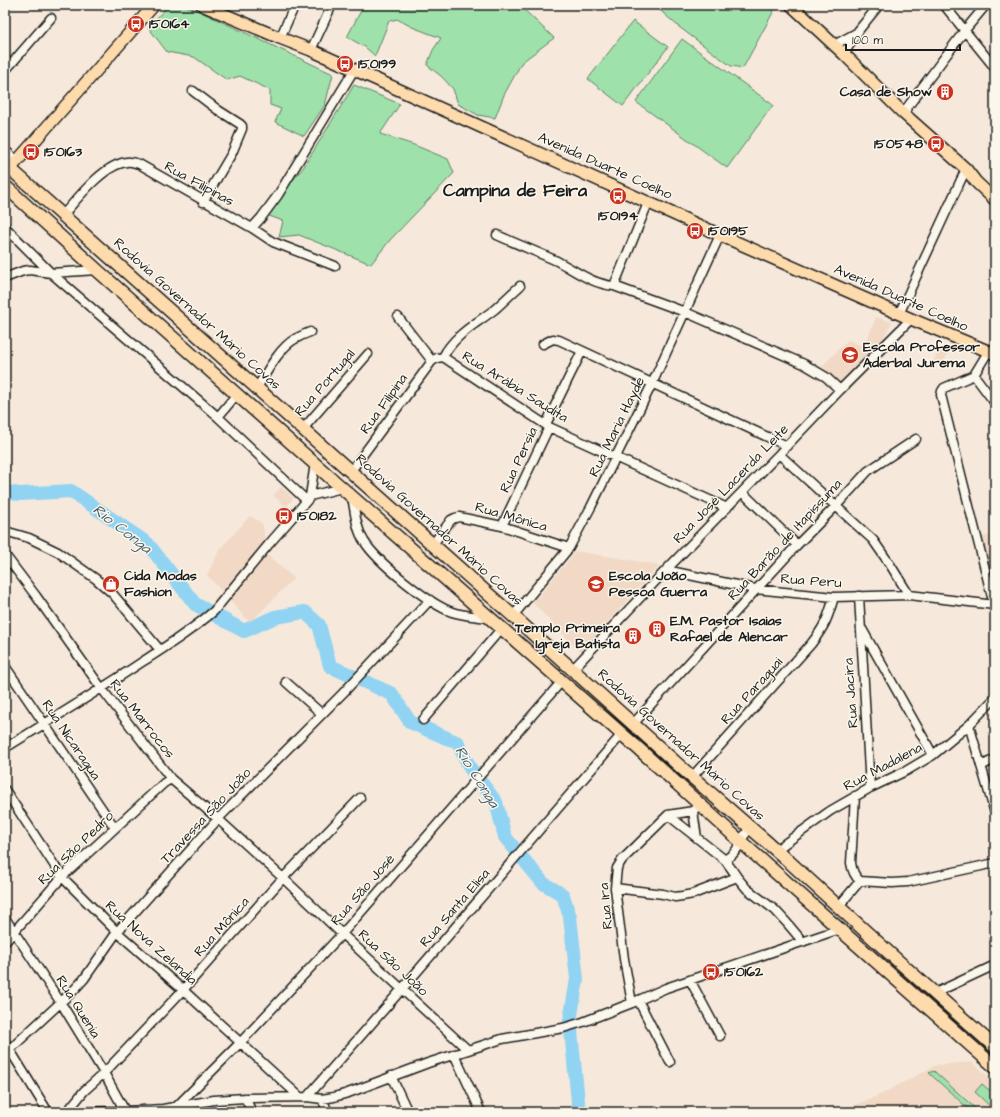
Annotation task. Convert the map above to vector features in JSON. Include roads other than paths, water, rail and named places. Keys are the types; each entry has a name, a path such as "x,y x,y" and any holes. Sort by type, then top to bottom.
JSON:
{"highway":[{"name":"Rodovia Governador Mário Covas","path":"11,165 63,215 995,1046"},
{"path":"5,186 352,497 622,734 696,807 740,841 995,1067"}],"main road":[{"path":"11,165 154,5"},
{"name":"Avenida Duarte Coelho","path":"202,5 311,50 648,203 899,314 992,353"},
{"path":"791,5 844,54 903,113 966,170 995,200"},
{"path":"966,170 980,178 995,192"}],"street":[{"path":"280,38 295,5"},
{"path":"311,50 332,5"},
{"path":"844,54 858,31 879,5"},
{"path":"944,5 995,68"},
{"path":"903,113 965,30 986,5"},
{"path":"5,71 51,18"},
{"path":"834,45 858,31"},
{"path":"252,228 278,195 354,70"},
{"path":"193,91 242,126 232,153 204,202"},
{"path":"5,150 11,165"},
{"name":"Rua Filipinas","path":"63,215 90,184 105,172 118,164 128,162 139,164 252,228 273,242 336,266"},
{"path":"899,314 966,170"},
{"path":"614,286 648,203"},
{"path":"5,227 52,273 218,417 308,498"},
{"path":"497,235 557,261 594,281 604,285 614,286 685,312 804,364 826,377 840,390"},
{"name":"Rua Maria Hayde","path":"513,616 569,548 591,508 652,384 720,235"},
{"path":"5,278 30,270 52,273 98,270"},
{"path":"398,317 432,360 443,357 459,336 495,309 520,286"},
{"name":"Rua José Lacerda Leite","path":"573,669 666,570 840,390 911,319"},
{"path":"257,388 273,362 284,348 294,339 310,332"},
{"path":"543,344 553,339 559,340 787,446"},
{"name":"Rua Persia","path":"502,526 582,351"},
{"path":"992,353 974,375 944,388 941,395 995,605"},
{"name":"Rua Portugal","path":"303,429 368,354"},
{"name":"Rua Arábia Saudita","path":"443,357 548,425 727,508"},
{"name":"Rua Filipina","path":"350,471 432,360"},
{"path":"974,375 995,403"},
{"path":"218,417 237,394"},
{"name":"Rua Barão de Itapissuma","path":"633,724 756,589 868,471 916,439"},
{"path":"779,454 835,507 873,540 908,594"},
{"path":"5,748 102,689 205,619 214,611 308,498 315,463"},
{"path":"308,498 342,488"},
{"path":"742,492 797,545"},
{"path":"352,497 359,530 363,541 388,567 405,582 430,600 450,611 489,618"},
{"name":"Rua Mônica","path":"433,544 451,520 459,517 502,526 569,548"},
{"path":"5,530 29,538 58,552 96,579 112,593 160,650"},
{"name":"Rua Marrocos","path":"5,555 102,689 171,779 283,878"},
{"name":"Rua Peru","path":"666,570 756,589 834,597 908,594 995,605"},
{"name":"Rua Jacira","path":"859,596 870,788"},
{"name":"Rua Paraguai","path":"692,777 811,644 822,630 834,597"},
{"name":"Travessa São João","path":"6,1049 61,1003 84,979 117,932 218,819 344,693 430,600"},
{"path":"860,626 933,755"},
{"path":"423,720 501,629"},
{"name":"Rua Nicaragua","path":"5,666 115,828"},
{"name":"Rua São José","path":"176,1110 342,934 562,681"},
{"path":"286,682 322,714"},
{"name":"Rua Madalena","path":"776,850 830,811 855,796 933,755 969,725 995,698"},
{"path":"969,725 995,813"},
{"name":"Rua Santa Elisa","path":"304,1097 402,989 622,734"},
{"path":"981,766 995,759"},
{"name":"Rua São Pedro","path":"5,942 62,876 164,783 171,779"},
{"name":"Rua Nova Zelandia","path":"5,790 62,876 117,932 240,1043 304,1097"},
{"path":"855,796 851,863 855,878 860,881 892,883 908,882 995,864"},
{"name":"Rua Mônica","path":"66,1112 84,1091 104,1073 183,990 283,878 360,798"},
{"path":"668,815 696,807 697,838"},
{"path":"668,815 725,860 747,889 775,910 803,942"},
{"name":"Rua Ira","path":"668,815 622,860 617,868 615,888 624,959 635,1002 670,1062"},
{"path":"725,860 737,849 740,841 750,828"},
{"path":"615,888 682,896 693,894 737,877"},
{"name":"Rua São João","path":"283,878 468,1050"},
{"path":"838,907 860,881"},
{"name":"Rua Quenia","path":"5,918 61,1003 104,1073 125,1111"},
{"path":"66,1112 176,1110 201,1102 245,1098 304,1097 322,1099 334,1097 454,1054 502,1039 563,1028 583,1022 635,1002 666,988 840,929"},
{"path":"935,993 995,965"},
{"path":"690,980 720,1036"},
{"path":"6,1049 48,1112"},
{"path":"454,1054 482,1112"},
{"path":"391,1076 408,1112"},
{"path":"245,1098 252,1112"},
{"path":"322,1099 328,1112"}],"waterway":[{"name":"Rio Conga","path":"5,492 20,494 71,491 148,544 195,604 244,631 275,617 305,612 319,625 330,666 392,694 410,722 458,743 470,768 496,802 505,837 543,883 563,895 570,917 577,979 570,1021 579,1112"}],"place":[{"name":"150164","path":"136,24"},
{"name":"150199","path":"345,64"},
{"name":"Casa de Show","path":"945,92"},
{"name":"150548","path":"936,144"},
{"name":"150163","path":"31,152"},
{"name":"150194","path":"618,196"},
{"name":"150195","path":"695,231"},
{"name":"Escola Professor Aderbal Jurema","path":"850,355"},
{"name":"150182","path":"284,516"},
{"name":"Cida Modas Fashion","path":"111,584"},
{"name":"Escola João Pessoa Guerra","path":"596,584"},
{"name":"E.M. Pastor Isaias Rafael de Alencar","path":"657,629"},
{"name":"Templo Primeira Igreja Batista","path":"633,636"},
{"name":"150162","path":"711,972"}],"district":[{"name":"Campina de Feira","path":"515,190"}]}
